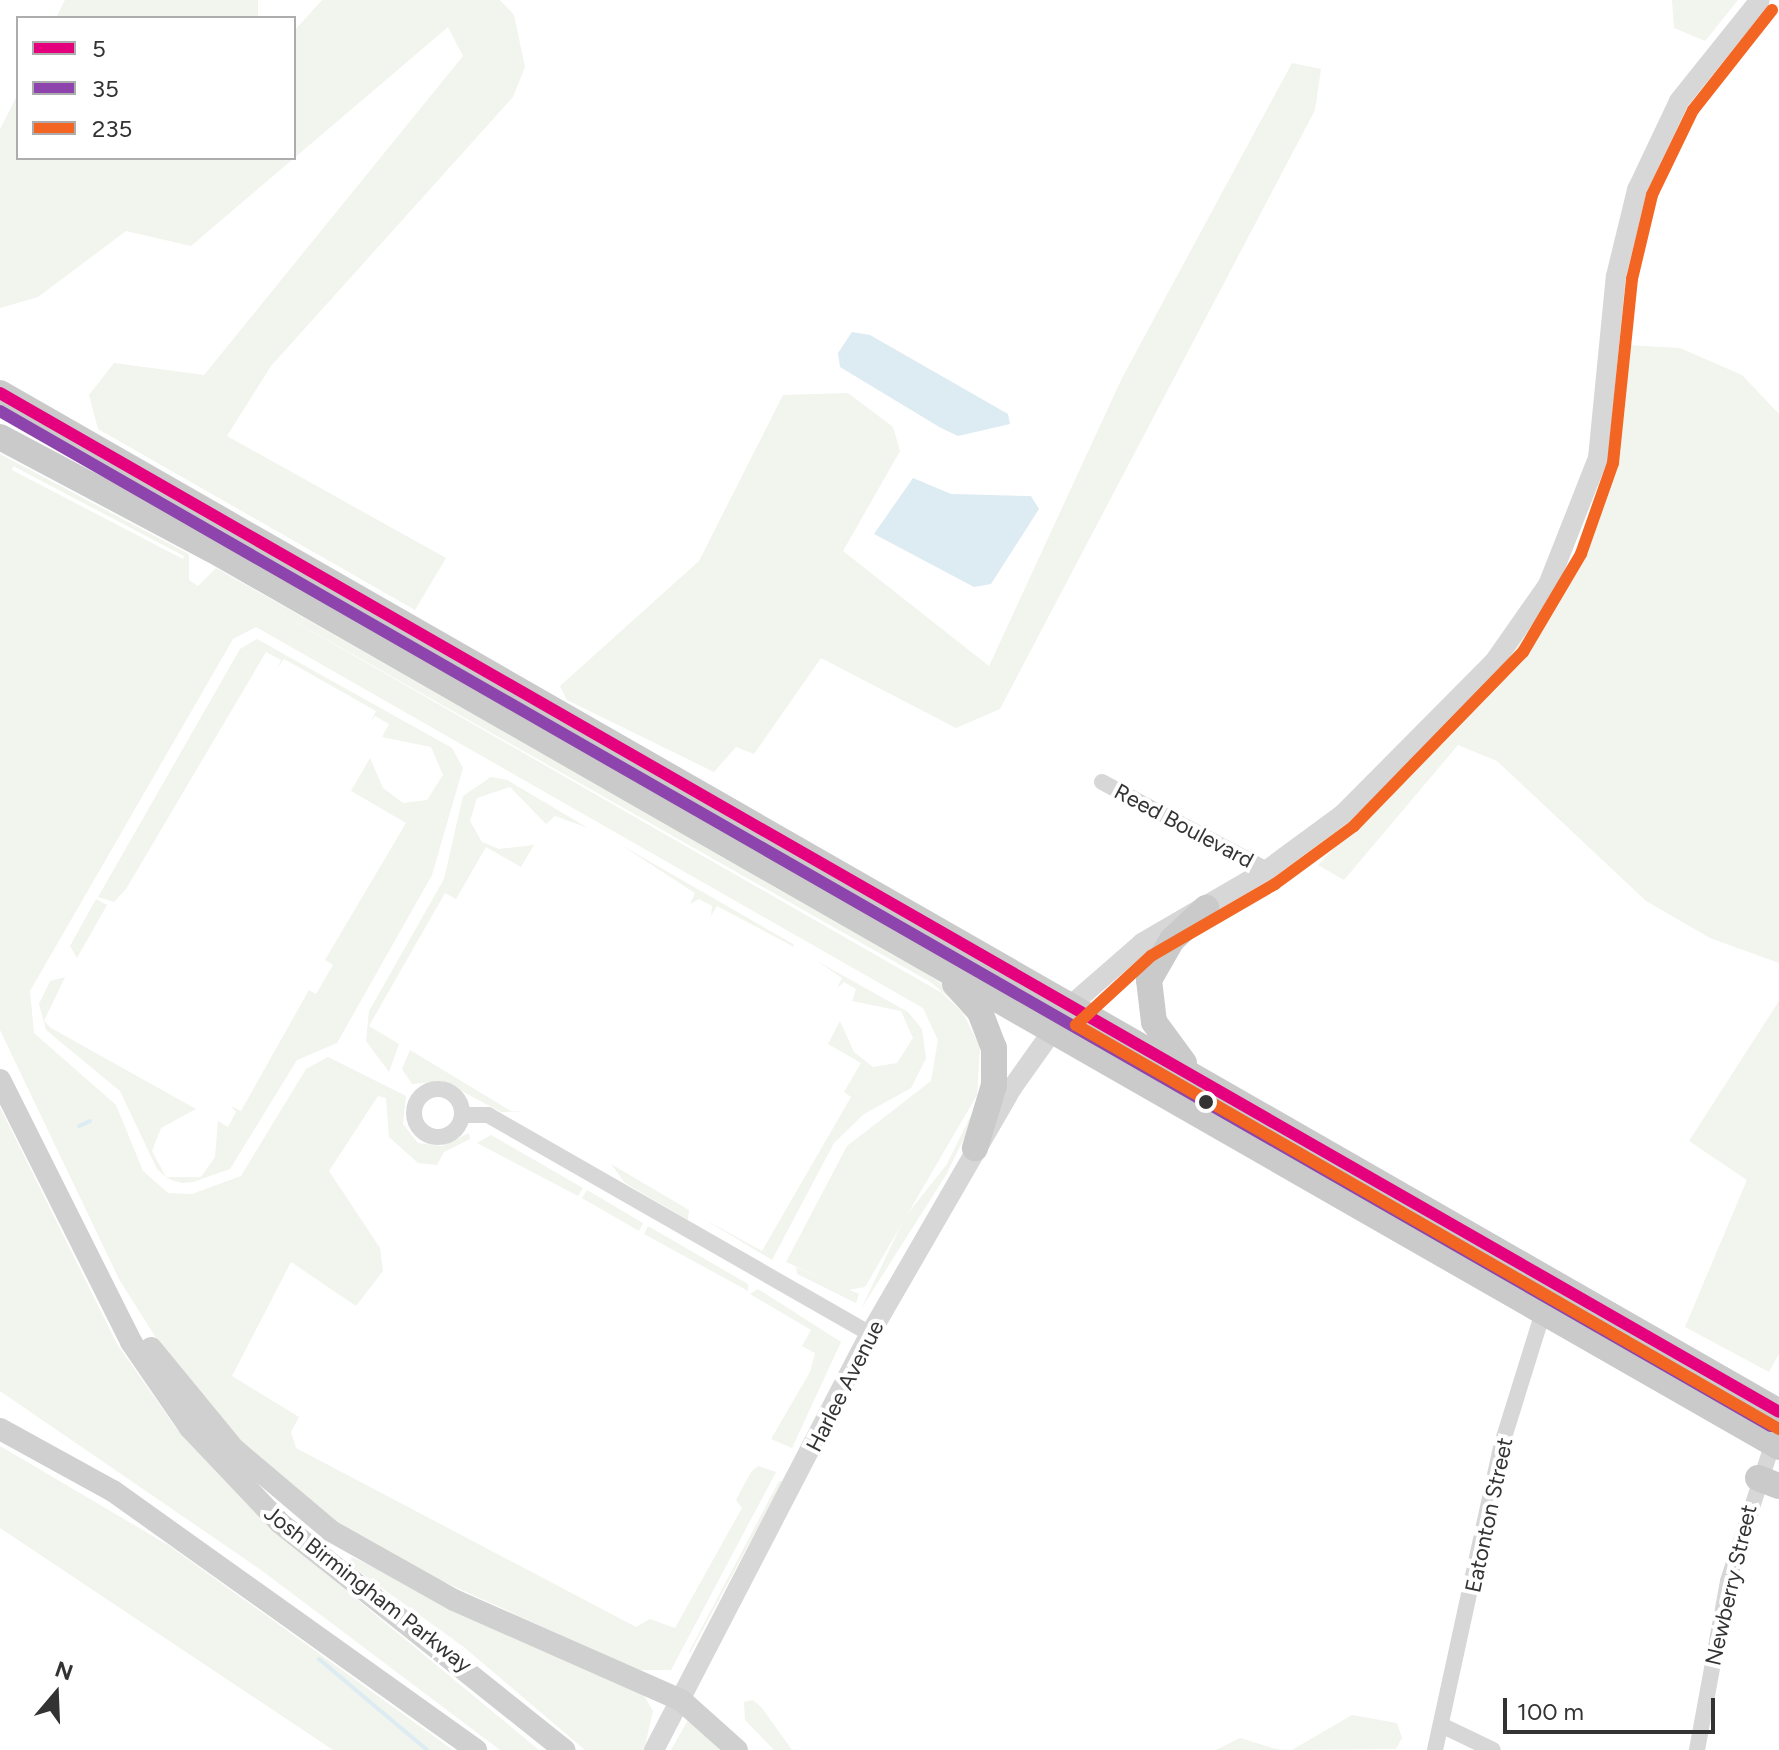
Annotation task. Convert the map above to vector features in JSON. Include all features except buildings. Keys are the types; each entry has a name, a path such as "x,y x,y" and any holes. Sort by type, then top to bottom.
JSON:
{"main road":[{"path":"0,393 1779,1412"},
{"path":"0,437 581,760 1543,1312 1776,1438"},
{"path":"581,760 595,733"},
{"path":"1206,908 1156,961 1149,998 1162,1040 1218,1090"},
{"path":"922,955 980,1012 994,1048 994,1085 975,1148"},
{"name":"Josh Birmingham Parkway","path":"0,1080 72,1226 153,1376 242,1487 564,1750"},
{"path":"72,1226 194,1405 331,1531 454,1600 681,1700 737,1750"},
{"path":"0,1429 113,1491 476,1750"}],"street":[{"name":"Harlee Avenue","path":"654,1750 870,1334 975,1148 1071,1005 1142,943 1267,870 1400,761 1494,662 1548,585 1598,458 1616,276 1637,190 1679,101 1760,0"},
{"name":"Reed Boulevard","path":"1102,782 1267,870"},
{"path":"463,1115 488,1115 870,1334"},
{"name":"Eatonton Street","path":"1435,1750 1443,1726 1501,1447 1543,1312 1558,1286"},
{"name":"Newberry Street","path":"1697,1750 1728,1581 1768,1482 1776,1438"},
{"path":"1443,1726 1493,1750"}],"shaded area":[{"path":"65,0 258,0 258,16 57,16"},
{"path":"322,0 500,0 514,15 525,67 513,97 271,366 227,436 446,558 415,610 98,429 89,395 114,363 204,375 463,56 448,27 296,157 296,29"},
{"path":"1672,0 1738,0 1705,41 1674,28"},
{"path":"1292,63 1321,69 1315,110 1000,709 956,728 821,658 754,754 736,747 714,772 567,700 560,686 699,561 783,395 848,393 893,427 900,451 843,551 989,666 1122,378"},
{"path":"16,98 16,160 292,160 191,246 126,231 38,297 0,308 0,129"},
{"path":"852,332 870,335 1008,414 1010,424 958,436 941,428 840,367 838,353"},
{"path":"1628,345 1680,348 1742,375 1779,414 1779,963 1710,938 1646,901 1497,761 1458,745 1344,880 1318,865 1473,704 1576,561 1607,485"},
{"path":"0,454 189,554 189,580 198,586 216,568 897,955 952,990 970,1017 932,983 215,576 942,993 963,1013 980,1047 977,1095 865,1287 848,1290 786,1262 847,1146 931,1081 938,1040 923,1008 256,627 233,639 30,991 34,1033 116,1105 143,1171 168,1193 192,1194 241,1176 306,1069 328,1057 406,1096 403,1124 418,1143 442,1146 469,1133 470,1139 444,1152 437,1165 418,1163 389,1137 386,1098 378,1096 329,1171 380,1248 383,1271 356,1306 291,1262 232,1376 299,1417 291,1432 296,1448 636,1627 650,1619 675,1628 742,1508 736,1500 751,1472 758,1466 776,1472 671,1670 638,1670 374,1550 270,1473 173,1365 119,1279 0,1030","holes":["13,466 184,556 183,559 12,470"]},
{"path":"913,478 951,494 1031,496 1039,509 991,584 974,587 874,534"},
{"path":"257,639 452,748 463,768 432,875 337,1043 297,1060 230,1169 193,1182 182,1183 166,1177 201,1177 215,1157 218,1121 228,1127 236,1112 231,1106 241,1111 309,990 316,994 333,965 325,960 406,823 351,791 370,758 383,788 403,803 427,800 443,775 431,747 382,737 389,724 375,716 370,723 376,711 284,659 277,669 281,660 266,652 126,889 114,902 98,897 240,649"},
{"path":"491,777 507,780 588,828 555,816 546,824 510,787 477,798 470,821 482,842 499,849 534,845 521,867 486,847 456,899 445,893 369,1026 399,1044 389,1072 366,1041 369,1011 444,879 463,796"},
{"path":"621,845 794,947 717,906 711,916 712,906 699,899 690,904 695,893"},
{"path":"96,899 107,905 77,958 70,946"},
{"path":"817,961 908,1012 922,1029 926,1058 911,1088 864,1114 834,1143 772,1260 702,1218 762,1251 851,1097 844,1092 861,1063 828,1044 840,1021 854,1052 873,1067 897,1063 913,1038 901,1011 852,1001 856,989 844,982 837,988 842,978"},
{"path":"65,977 44,1021 51,1028 196,1109 161,1128 152,1151 166,1177 157,1169 120,1091 46,1030 39,1004 50,981"},
{"path":"1779,1001 1779,1354 1769,1372 1685,1327 1747,1180 1689,1141"},
{"path":"978,1033 984,1036 989,1065 982,1102 946,1175 861,1309 905,1217 947,1164 980,1097 986,1062"},
{"path":"410,1050 511,1111 526,1111 501,1112 443,1081 412,1084 402,1069"},
{"path":"0,1107 117,1344 176,1428 267,1525 539,1750 500,1750 261,1570 0,1391"},
{"path":"491,1135 583,1188 578,1196 477,1143"},
{"path":"611,1164 689,1210 688,1220 625,1183"},
{"path":"587,1190 643,1223 639,1231 582,1198"},
{"path":"648,1226 748,1284 748,1291 644,1234"},
{"path":"796,1267 859,1294 856,1303 797,1274"},
{"path":"758,1289 841,1342 792,1448 771,1439 810,1372 815,1353 802,1346 811,1330 750,1294"},
{"path":"0,1446 168,1545 453,1750 333,1750 0,1528"},
{"path":"779,1481 783,1481 690,1653 689,1652"},
{"path":"352,1557 642,1692 653,1711 644,1750 585,1750 465,1648 349,1564"},
{"path":"753,1700 792,1750 774,1750 745,1720 744,1702"},
{"path":"1352,1715 1397,1723 1402,1738 1396,1749 1292,1750"},
{"path":"688,1720 705,1734 720,1750 671,1750"},
{"path":"1240,1738 1276,1749 1284,1750 1216,1750"}],"waterway":[{"path":"79,1126 90,1121"},
{"path":"319,1659 427,1750"}],"transit line":[{"name":"235","path":"1772,10 1693,110 1652,195 1632,279 1613,463 1581,554 1523,652 1354,826 1275,884 1151,956 1076,1025 1779,1429"},
{"name":"5","path":"0,393 1779,1412"},
{"name":"35","path":"0,411 1771,1426"}]}
